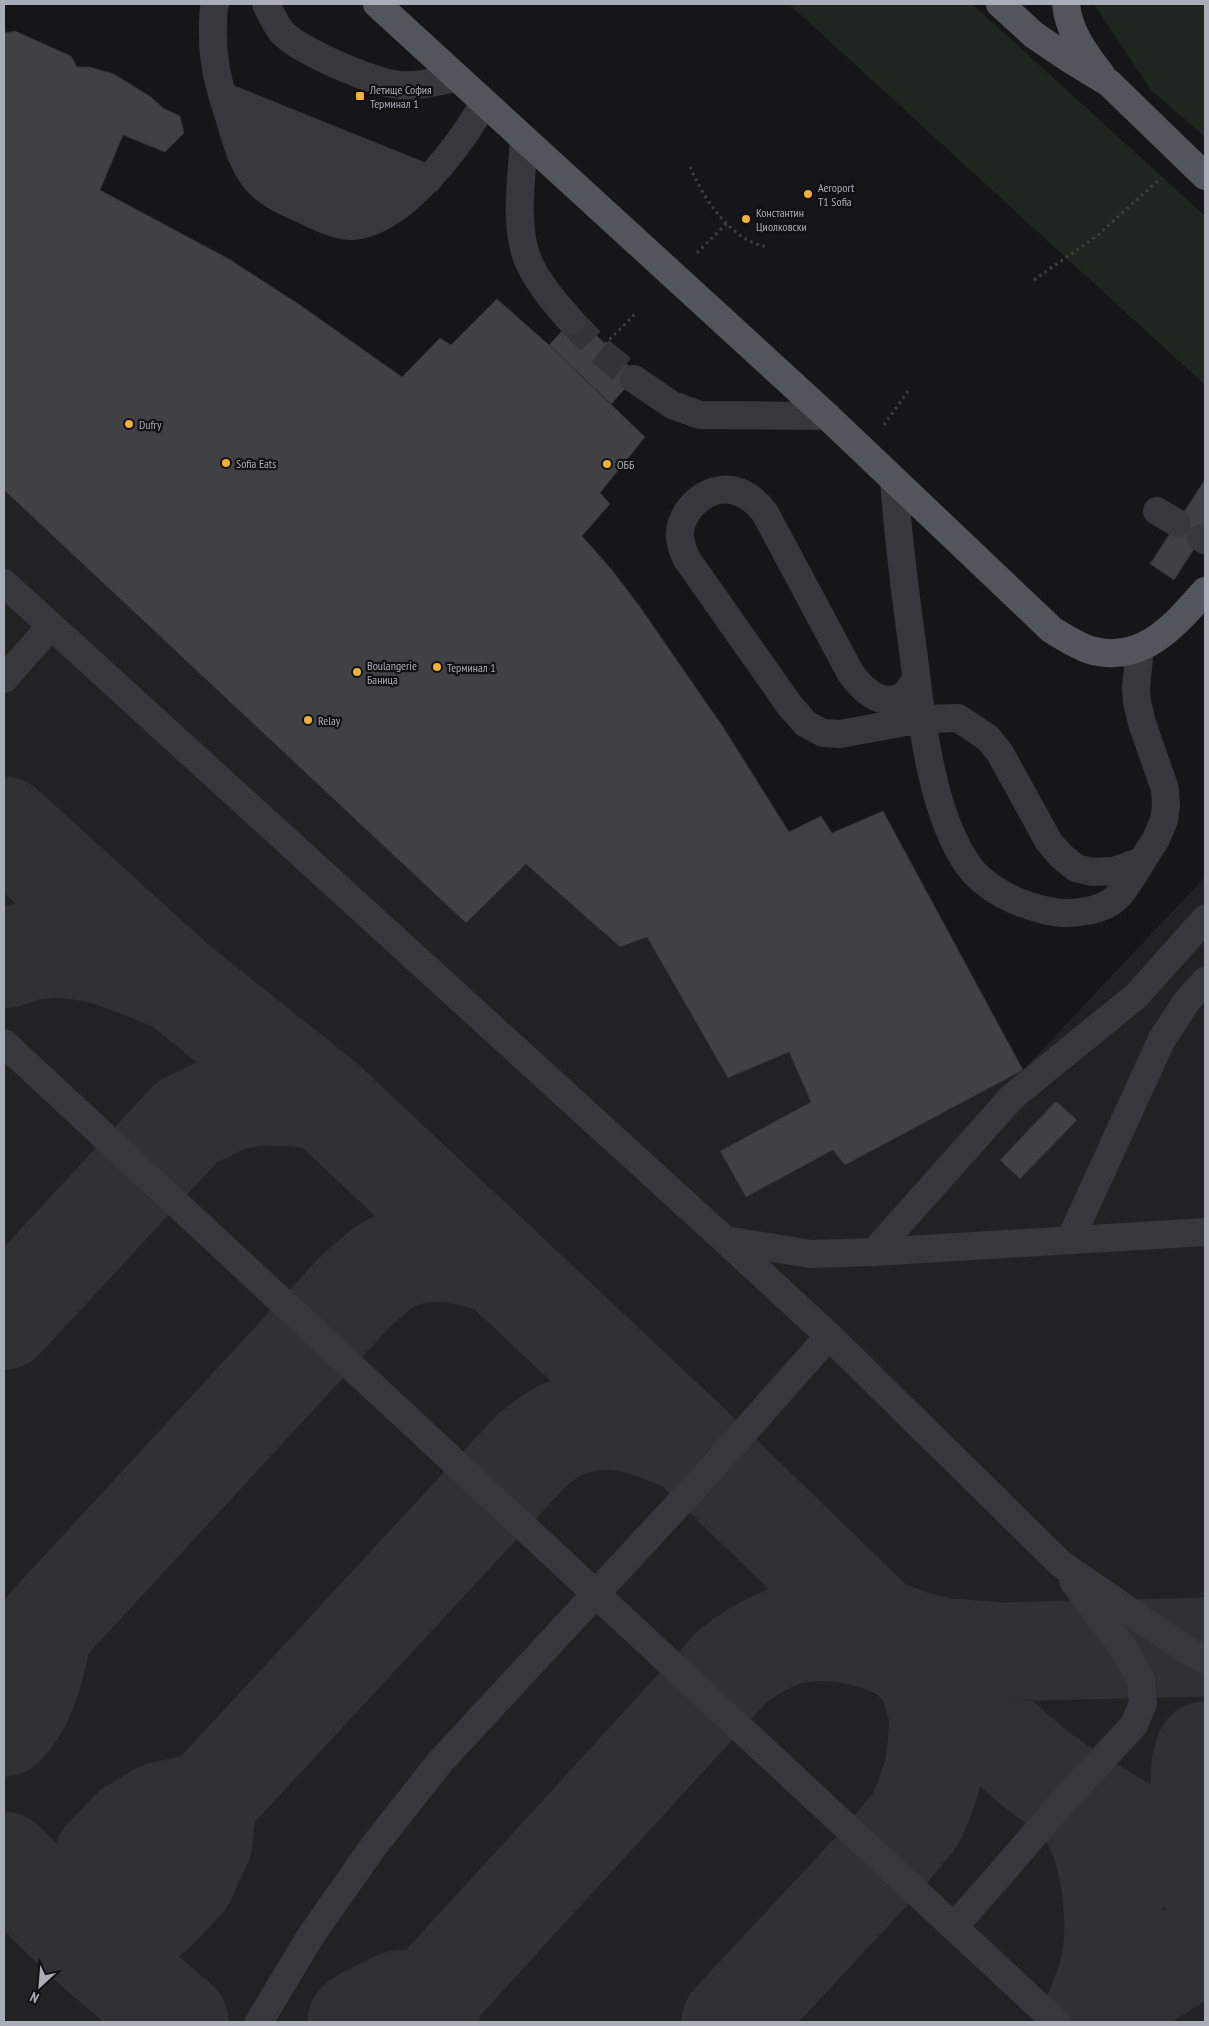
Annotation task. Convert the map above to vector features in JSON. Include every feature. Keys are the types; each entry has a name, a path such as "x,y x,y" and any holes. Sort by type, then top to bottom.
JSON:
{"main road":[{"path":"376,4 827,416 1052,630 1090,650 1110,653 1140,648 1160,638 1175,625 1205,591"},
{"path":"1000,4 1034,35 1108,83"},
{"path":"1066,4 1074,34 1088,57 1108,83 1205,176"}],"lane":[{"path":"210,4 212,50 223,96 241,155 257,183 271,194 310,213 349,226 361,225 386,214 408,198 429,178 465,135 484,102"},
{"path":"266,4 281,31 294,42 311,52 382,82 399,85 422,84 457,78"},
{"path":"223,96 429,178"},
{"path":"233,128 408,198"},
{"path":"524,139 520,204 527,257 543,284 571,321"},
{"path":"634,379 672,405 694,414 722,416 827,416"},
{"path":"894,480 897,534 922,719 930,763 948,827 956,846 969,867 991,887 1021,904 1054,913 1076,913 1100,908 1119,896 1156,839 1164,820 1166,806 1165,789 1142,723 1137,702 1136,688 1140,648"},
{"path":"916,679 902,697 892,700 873,695 860,686 850,672 766,513 749,497 724,489 714,491 700,498 689,508 682,522 680,533 686,558 790,706 806,724 823,732 840,734 922,719 958,718 988,738 1000,753 1049,842 1061,856 1076,868 1092,872 1114,871 1142,861"},
{"path":"4,583 829,1336 1061,1564 1124,1649 1141,1680 1143,1703 1134,1725 1070,1794 954,1927"},
{"path":"4,679 51,626"},
{"path":"874,1252 1012,1097 1136,996 1205,919"},
{"path":"1070,1240 1162,1039 1187,1001 1205,981"},
{"path":"4,1043 1056,2022"},
{"path":"725,1240 811,1254 874,1252 1205,1232"},
{"path":"259,2022 310,1937 373,1847 440,1762 713,1467 829,1336"},
{"path":"1061,1564 1185,1649 1205,1660"}],"path":[{"path":"690,167 702,191 727,223 748,241 758,246 769,247"},
{"path":"1034,280 1098,235 1164,176"},
{"path":"696,253 727,223"},
{"path":"605,344 637,312"},
{"path":"865,453 908,391"}],"shaded area":[{"path":"789,4 972,4 1205,216 1205,385"},
{"path":"1094,4 1205,4 1205,137 1151,90"},
{"path":"4,29 6,32 15,31 71,56 77,67 90,67 114,74 151,97 163,108 180,116 184,133 165,152 123,135 100,190 229,259 300,305 402,377 440,338 451,345 497,299 549,345 645,437 600,492 610,504 582,536 612,570 640,607 723,727 788,832 821,816 832,833 883,811 1023,1070 1205,877 1205,2022 4,2022"}],"building":[{"name":"Терминал 1","path":"4,29 6,33 15,31 71,56 77,67 90,67 114,74 151,97 163,108 180,116 184,133 165,152 123,135 100,190 229,259 300,305 402,377 440,338 451,345 497,299 549,345 645,437 600,493 610,504 582,536 612,570 640,607 723,727 789,832 821,816 832,833 883,811 1023,1070 845,1165 833,1150 746,1197 720,1151 811,1102 789,1052 728,1078 647,937 620,947 526,864 466,923 4,490"},
{"path":"576,316 638,375 611,404 549,345"},
{"path":"1204,481 1205,532 1174,580 1150,564"},
{"path":"1056,1101 1077,1120 1020,1179 1000,1160"}],"taxiway":[{"path":"4,826 177,983 325,1101 690,1444 928,1675 1033,1767 1070,1794 1205,1874"},
{"path":"4,959 29,951 48,949 84,951 119,960 170,980"},
{"path":"4,1320 187,1122 230,1101 259,1096 294,1097 325,1101"},
{"path":"4,1727 20,1706 30,1682 43,1630 354,1293 386,1266 414,1255 428,1253 456,1254 499,1264"},
{"path":"207,1801 161,1811 131,1829 104,1857 85,1897 81,1937 123,1930 154,1913 185,1881 203,1842 207,1801 532,1450 561,1430 579,1424 611,1420 642,1426 690,1444"},
{"path":"880,1628 913,1640 942,1647 1000,1652 1205,1647"},
{"path":"430,2022 430,1997 738,1662 764,1645 794,1633 830,1632 856,1635 904,1652"},
{"path":"731,2022 882,1860 915,1820 934,1770 937,1746 939,1717 928,1675"},
{"path":"1205,1751 1201,1764 1199,1824 1205,1840"},
{"path":"1073,1796 1098,1834 1107,1865 1114,1915 1110,1965 1105,1984 1090,2022"},
{"path":"4,1861 81,1937 179,2022"},
{"path":"1097,2022 1125,1993 1185,1955 1205,1949"},
{"path":"357,2022 398,2000 430,1997"}],"tunnel":[{"path":"571,321 599,350 634,379"}],"place":[{"name":"Летище София Терминал 1","path":"360,96"},
{"name":"Aeroport T1 Sofia","path":"808,194"},
{"name":"Константин Циолковски","path":"746,219"},
{"name":"Dufry","path":"129,424"},
{"name":"Sofia Eats","path":"226,463"},
{"name":"ОББ","path":"607,464"},
{"name":"Терминал 1","path":"437,667"},
{"name":"Boulangerie Баница","path":"357,672"},
{"name":"Relay","path":"308,720"}]}
